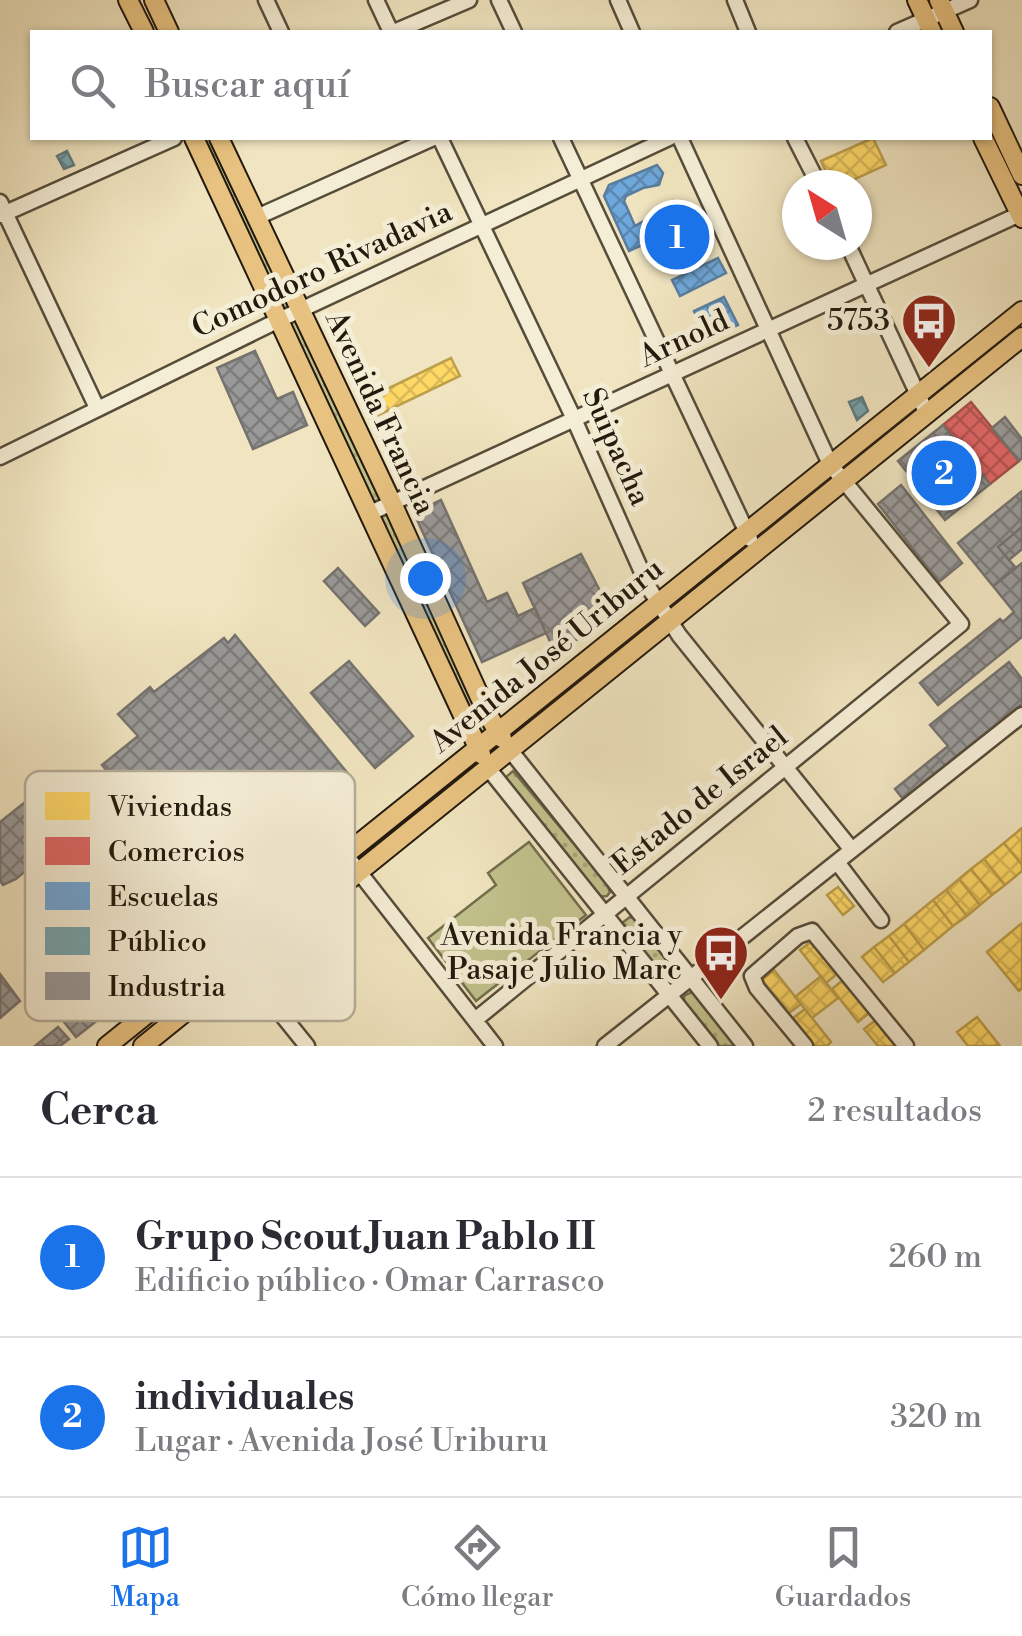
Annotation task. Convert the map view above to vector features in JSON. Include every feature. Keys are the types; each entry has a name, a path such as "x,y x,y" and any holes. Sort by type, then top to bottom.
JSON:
{"main road":[{"path":"128,0 143,30"},
{"path":"154,0 168,30"},
{"path":"916,0 929,26"},
{"path":"941,6 953,30"},
{"path":"992,111 1022,175"},
{"name":"Avenida Francia","path":"195,140 488,768"},
{"name":"Avenida Francia","path":"220,140 497,730 510,750"},
{"path":"984,140 1021,215"},
{"name":"Avenida José Uriburu","path":"355,845 1022,311"},
{"name":"Avenida José Uriburu","path":"355,875 1022,337"},
{"name":"Avenida José Uriburu","path":"107,1046 139,1021"},
{"name":"Avenida José Uriburu","path":"142,1046 173,1021"}],"street":[{"path":"266,0 279,30"},
{"path":"376,0 391,30"},
{"path":"397,30 469,0"},
{"path":"500,0 513,30"},
{"path":"618,0 631,30"},
{"path":"736,0 747,30"},
{"path":"929,26 941,6 970,0"},
{"path":"97,408 2,210 169,140"},
{"path":"257,217 428,140"},
{"name":"Suipacha","path":"441,140 574,419 649,588 670,621 852,850"},
{"path":"562,140 744,532 758,550"},
{"name":"Comodoro Rivadavia","path":"0,457 279,320 665,140"},
{"path":"681,140 830,464 844,481"},
{"path":"796,140 811,170"},
{"name":"Arnold","path":"368,514 1021,215"},
{"path":"856,260 927,414"},
{"name":"Estado de Israel","path":"475,1020 961,624 844,481"},
{"path":"605,1046 1022,715"},
{"name":"Avenida Francia","path":"510,750 745,1046"},
{"name":"Avenida Francia","path":"488,768 710,1046"},
{"path":"836,862 882,920"},
{"path":"355,867 495,1046"},
{"path":"805,1046 757,988 752,976 798,936 812,931 906,1046"},
{"path":"287,1021 307,1046"},
{"path":"128,1030 142,1046"}],"green space":[{"path":"195,140 220,140 497,731 477,747"},
{"path":"513,771 606,882 610,892 607,896 597,897 504,779"},
{"path":"529,842 586,915 476,1001 428,938 496,885 488,873"},
{"path":"630,917 636,919 671,963 671,973 661,975 622,928"},
{"path":"692,992 738,1046 717,1046 684,1004 684,996"}],"building: Viviendas":[{"path":"868,140 874,140 886,165 872,171 825,170 821,161"},
{"path":"451,358 460,376 370,419 362,401"},
{"path":"1022,828 1022,865 1004,843"},
{"path":"1004,843 1022,865 1022,871 1005,885 984,859"},
{"path":"984,859 1005,885 992,895 971,869"},
{"path":"971,869 992,895 980,905 959,879"},
{"path":"959,879 980,905 967,916 946,890"},
{"path":"838,887 854,906 843,915 827,895"},
{"path":"946,890 967,916 953,926 933,900"},
{"path":"933,900 953,926 924,950 904,924"},
{"path":"1022,923 1022,988 1019,991 987,952"},
{"path":"904,924 924,950 909,962 889,936"},
{"path":"889,936 909,962 895,973 874,947"},
{"path":"812,941 838,973 826,983 800,950"},
{"path":"874,947 895,973 883,982 862,957"},
{"path":"774,970 801,1004 789,1013 762,980"},
{"path":"821,976 838,998 812,1018 795,997"},
{"path":"843,980 869,1013 858,1022 832,989"},
{"path":"805,1009 831,1042 827,1046 815,1046 793,1018"},
{"path":"977,1017 1000,1046 968,1046 957,1032"},
{"path":"876,1020 896,1046 878,1046 864,1029"}],"building: Comercios":[{"path":"971,402 1019,461 990,484 943,425"}],"building: Escuelas":[{"path":"657,165 663,173 659,185 643,188 624,201 635,226 642,222 651,241 629,251 604,196 609,185"},
{"path":"718,258 726,273 680,296 672,280"},
{"path":"724,297 738,325 708,340 694,311"}],"building: Público":[{"path":"67,151 74,165 64,169 57,156"},
{"path":"862,397 868,411 857,420 849,402"}],"building: Industria":[{"path":"255,351 277,399 293,392 307,425 253,449 217,368"},
{"path":"1005,417 1022,439 1019,461 992,428"},
{"path":"943,425 990,484 945,520 898,461"},
{"path":"901,485 962,563 939,582 878,504"},
{"path":"1022,491 1022,527 998,547 1016,568 993,586 958,543"},
{"path":"441,500 487,602 507,593 518,616 535,608 546,633 482,662 414,513"},
{"path":"1022,527 1022,549 1009,560 998,547"},
{"path":"581,554 613,616 587,635 554,650 523,583"},
{"path":"1022,563 1022,637 938,705 920,683 1014,612 993,586"},
{"path":"338,568 379,613 365,626 324,581"},
{"path":"235,635 346,771 107,771 102,765 138,736 118,714 150,687 154,692 224,638 228,643"},
{"path":"349,661 413,736 375,768 311,693"},
{"path":"1009,662 1022,679 1022,704 903,799 895,789 948,746 930,725"},
{"path":"25,804 25,872 3,885 0,881 0,822"},
{"path":"0,974 20,1001 0,1018"},
{"path":"63,1021 96,1021 76,1037"},
{"path":"58,1027 69,1039 60,1046 35,1046"}],"place":[{"name":"Grupo Scout Juan Pablo II","path":"677,237"},
{"name":"5753","path":"929,370"},
{"name":"individuales","path":"944,473"},
{"name":"Avenida Francia y Pasaje Julio Marc","path":"721,1002"}]}
